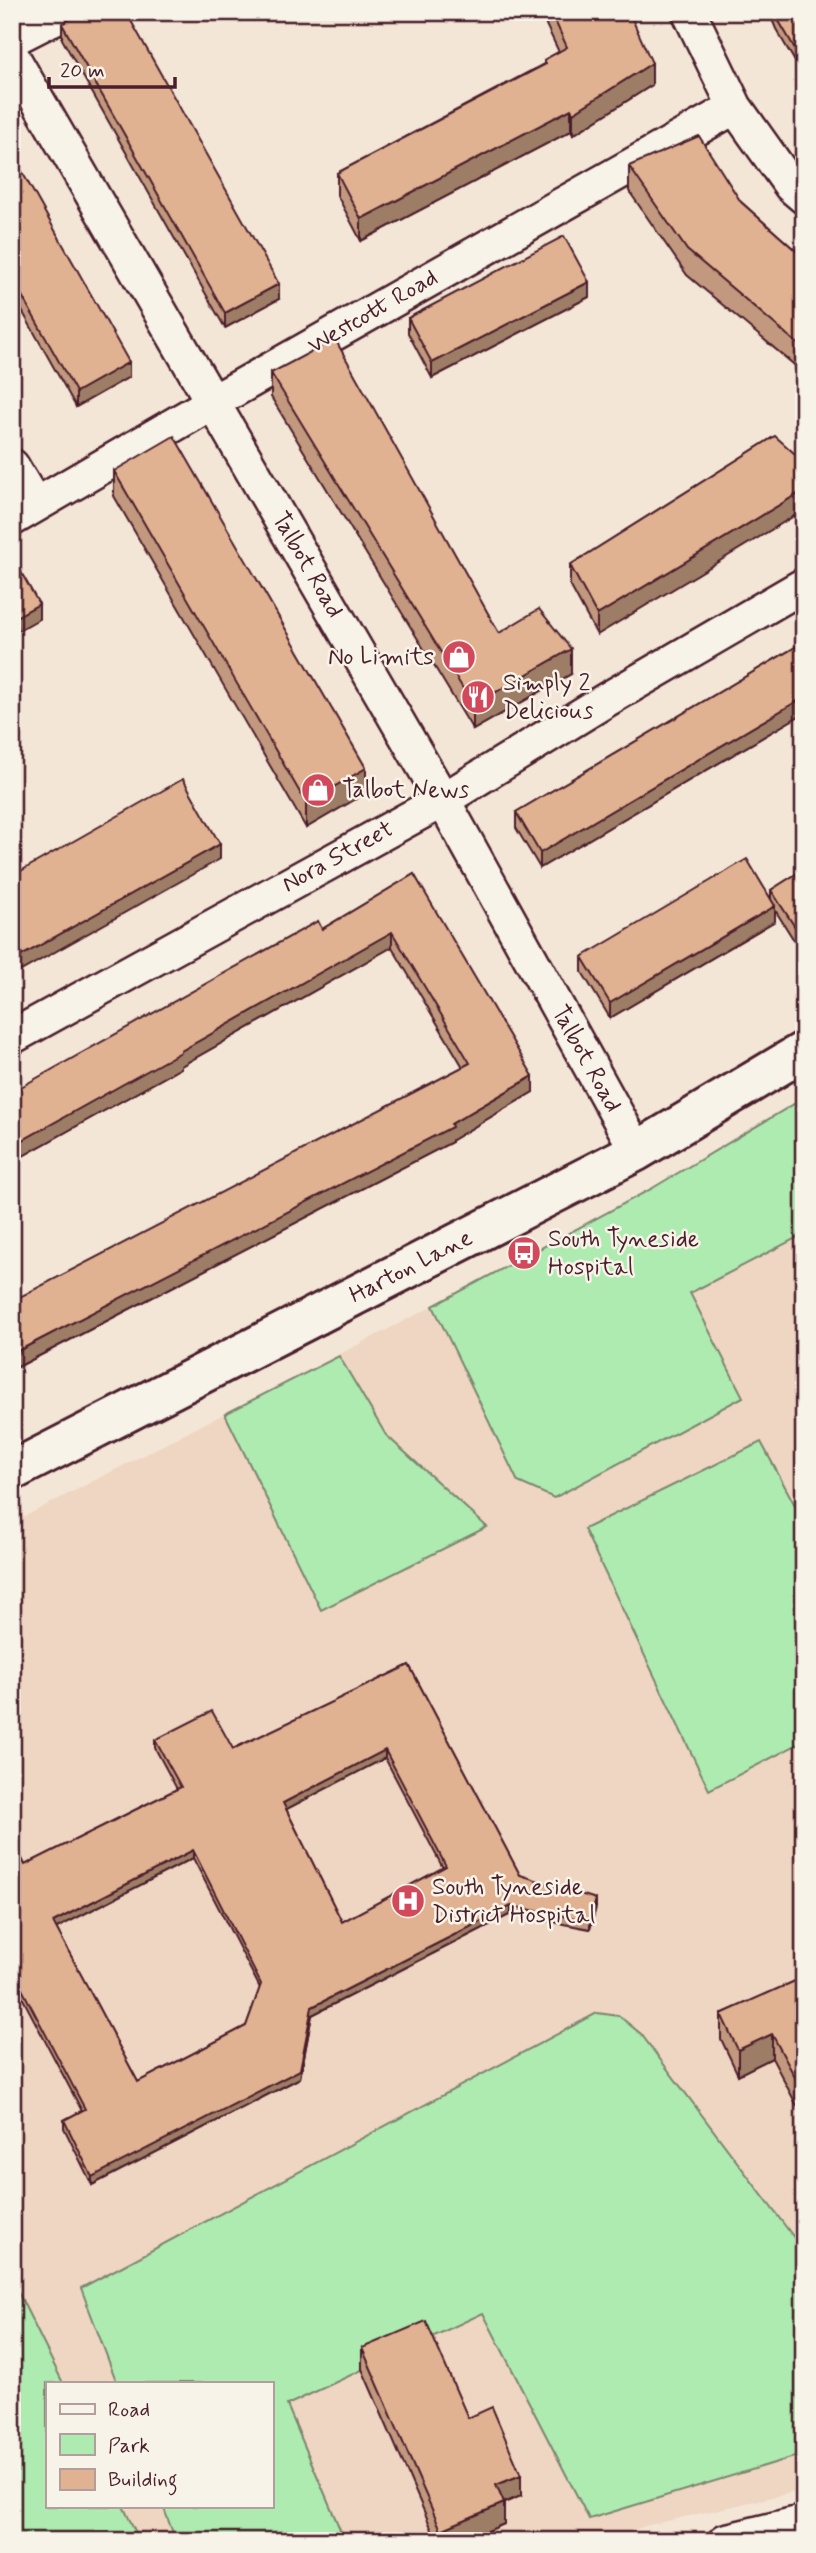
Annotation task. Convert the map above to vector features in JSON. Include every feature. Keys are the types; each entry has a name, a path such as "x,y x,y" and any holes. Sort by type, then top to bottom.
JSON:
{"street":[{"path":"12,39 65,12"},
{"path":"689,12 735,107 791,186 804,197"},
{"name":"Talbot Road","path":"12,57 443,800 637,1151"},
{"name":"Westcott Road","path":"24,512 735,107"},
{"path":"12,466 24,512"},
{"name":"Nora Street","path":"12,1037 443,800 606,700 804,584"},
{"name":"Harton Lane","path":"12,1471 637,1151 804,1051"},
{"path":"725,2541 804,2522"}],"shaded area":[{"name":"South Tyneside District Hospital","path":"804,1098 804,2490 645,2526 604,2541 140,2541 124,2508 273,2508 273,2382 63,2382 12,2280 12,1523 433,1306 651,1189"}],"green space":[{"path":"804,1098 804,1150 800,1153 804,1161 804,1234 690,1293 743,1397 554,1498 518,1482 433,1306 651,1189"},
{"path":"339,1356 386,1435 487,1527 321,1610 225,1414"},
{"path":"761,1442 804,1522 804,1741 709,1790 584,1529"},
{"path":"597,2013 619,2016 641,2034 804,2251 804,2454 589,2519 483,2313 287,2405 345,2541 176,2541 164,2508 273,2508 273,2382 117,2382 81,2288"},
{"path":"12,2280 63,2382 46,2382 46,2508 124,2508 140,2541 12,2541"}],"building":[{"path":"82,12 126,12 279,284 225,313 62,24"},
{"path":"551,12 629,12 652,63 573,113 571,109 361,219 337,173 546,64 544,60 567,47"},
{"path":"775,12 804,12 804,64 776,16"},
{"path":"699,136 741,202 804,258 804,349 687,250 629,166"},
{"path":"12,154 129,362 76,392 12,278"},
{"path":"564,236 589,282 432,363 408,318"},
{"path":"335,339 499,633 539,609 571,649 473,705 271,373"},
{"path":"174,436 366,768 306,803 114,471"},
{"path":"775,436 804,462 804,490 597,615 570,565"},
{"path":"12,556 39,604 12,619"},
{"path":"804,642 804,697 540,853 516,812"},
{"path":"183,779 220,844 12,961 12,876"},
{"path":"747,859 775,906 610,1003 582,957"},
{"path":"804,869 804,925 797,930 771,890"},
{"path":"414,874 533,1076 451,1124 452,1127 12,1354 12,1301 470,1063 392,932 12,1146 12,1092 318,921 322,929"},
{"path":"409,1665 520,1875 596,1899 590,1921 511,1906 312,2007 300,2070 92,2177 64,2120 85,2109 12,1970 12,1839 25,1865 181,1787 155,1740 212,1711 233,1749","holes":["385,1750 446,1866 342,1922 283,1803","193,1850 261,1984 246,2026 138,2082 53,1922"]},
{"path":"804,1977 804,2094 772,2034 738,2050 721,2014"},
{"path":"426,2321 468,2418 492,2407 521,2475 496,2485 504,2503 441,2530 362,2348"}],"place":[{"name":"No Limits","path":"459,657"},
{"name":"Simply 2 Delicious","path":"478,697"},
{"name":"Talbot News","path":"318,790"},
{"name":"South Tyneside Hospital","path":"524,1253"},
{"name":"South Tyneside District Hospital","path":"408,1901"}]}
